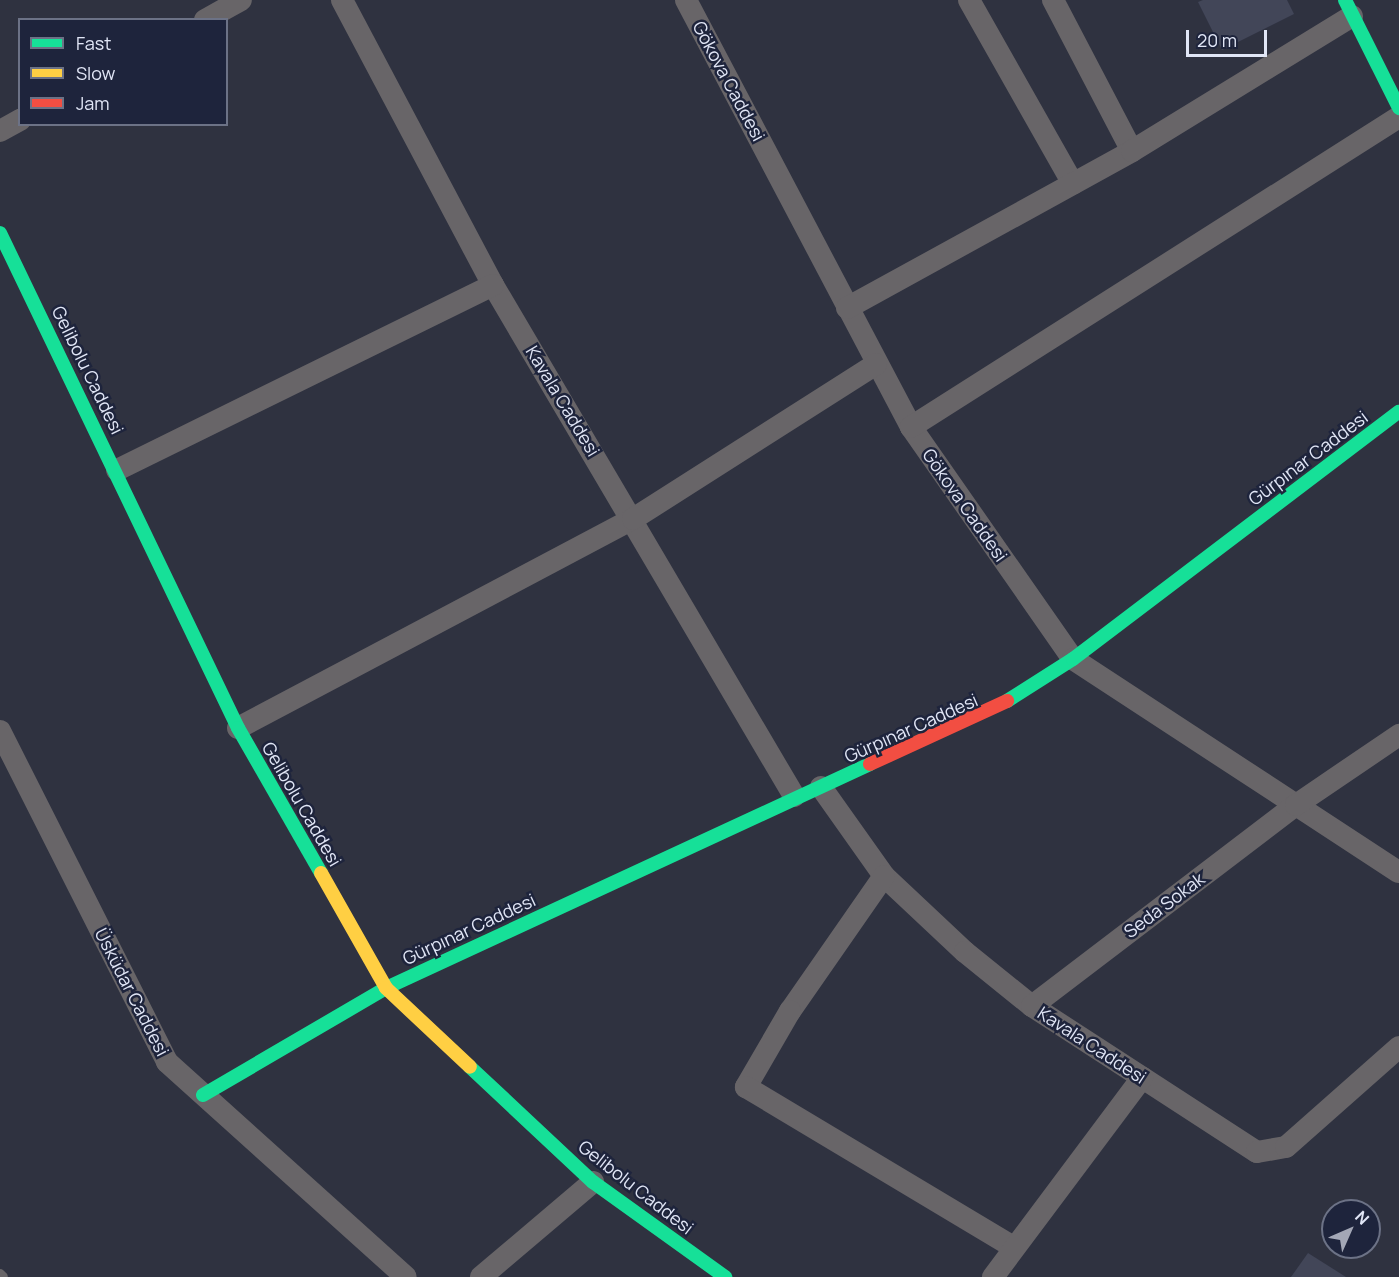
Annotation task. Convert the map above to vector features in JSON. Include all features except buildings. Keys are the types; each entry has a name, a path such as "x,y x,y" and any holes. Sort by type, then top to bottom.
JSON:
{"street":[{"path":"209,18 241,0"},
{"name":"Kavala Caddesi","path":"342,0 493,285 633,519 794,796"},
{"name":"Gökova Caddesi","path":"686,0 911,427 1073,659 1399,872"},
{"path":"969,0 1073,184"},
{"path":"1053,0 1132,151"},
{"path":"847,308 1132,151 1348,8 1399,108"},
{"path":"911,427 1399,117"},
{"path":"0,131 18,121"},
{"name":"Gelibolu Caddesi","path":"0,233 117,470 238,728 386,988 593,1182 725,1277"},
{"path":"117,470 493,285"},
{"path":"238,728 633,519 876,364"},
{"name":"Gürpınar Caddesi","path":"203,1095 386,988 794,796 821,787 991,712 1073,659 1399,412"},
{"name":"Üsküdar Caddesi","path":"0,731 167,1062 406,1277"},
{"name":"Seda Sokak","path":"1032,1006 1296,804 1399,735"},
{"name":"Kavala Caddesi","path":"821,787 884,876 1032,1006 1142,1078 1268,1154 1286,1147 1399,1047"},
{"path":"884,876 790,1011 746,1087 1013,1246"},
{"path":"993,1277 1013,1246 1142,1078"},
{"path":"482,1277 593,1182"}],"traffic: fast":[{"path":"1345,0 1399,108"},
{"path":"0,233 238,728 321,873"},
{"path":"1007,701 1073,659 1399,412"},
{"path":"203,1095 386,988 870,764"},
{"path":"470,1067 593,1182 725,1277"}],"traffic: slow":[{"path":"321,873 386,988 470,1067"}],"traffic: jam":[{"path":"870,764 1007,701"}]}
